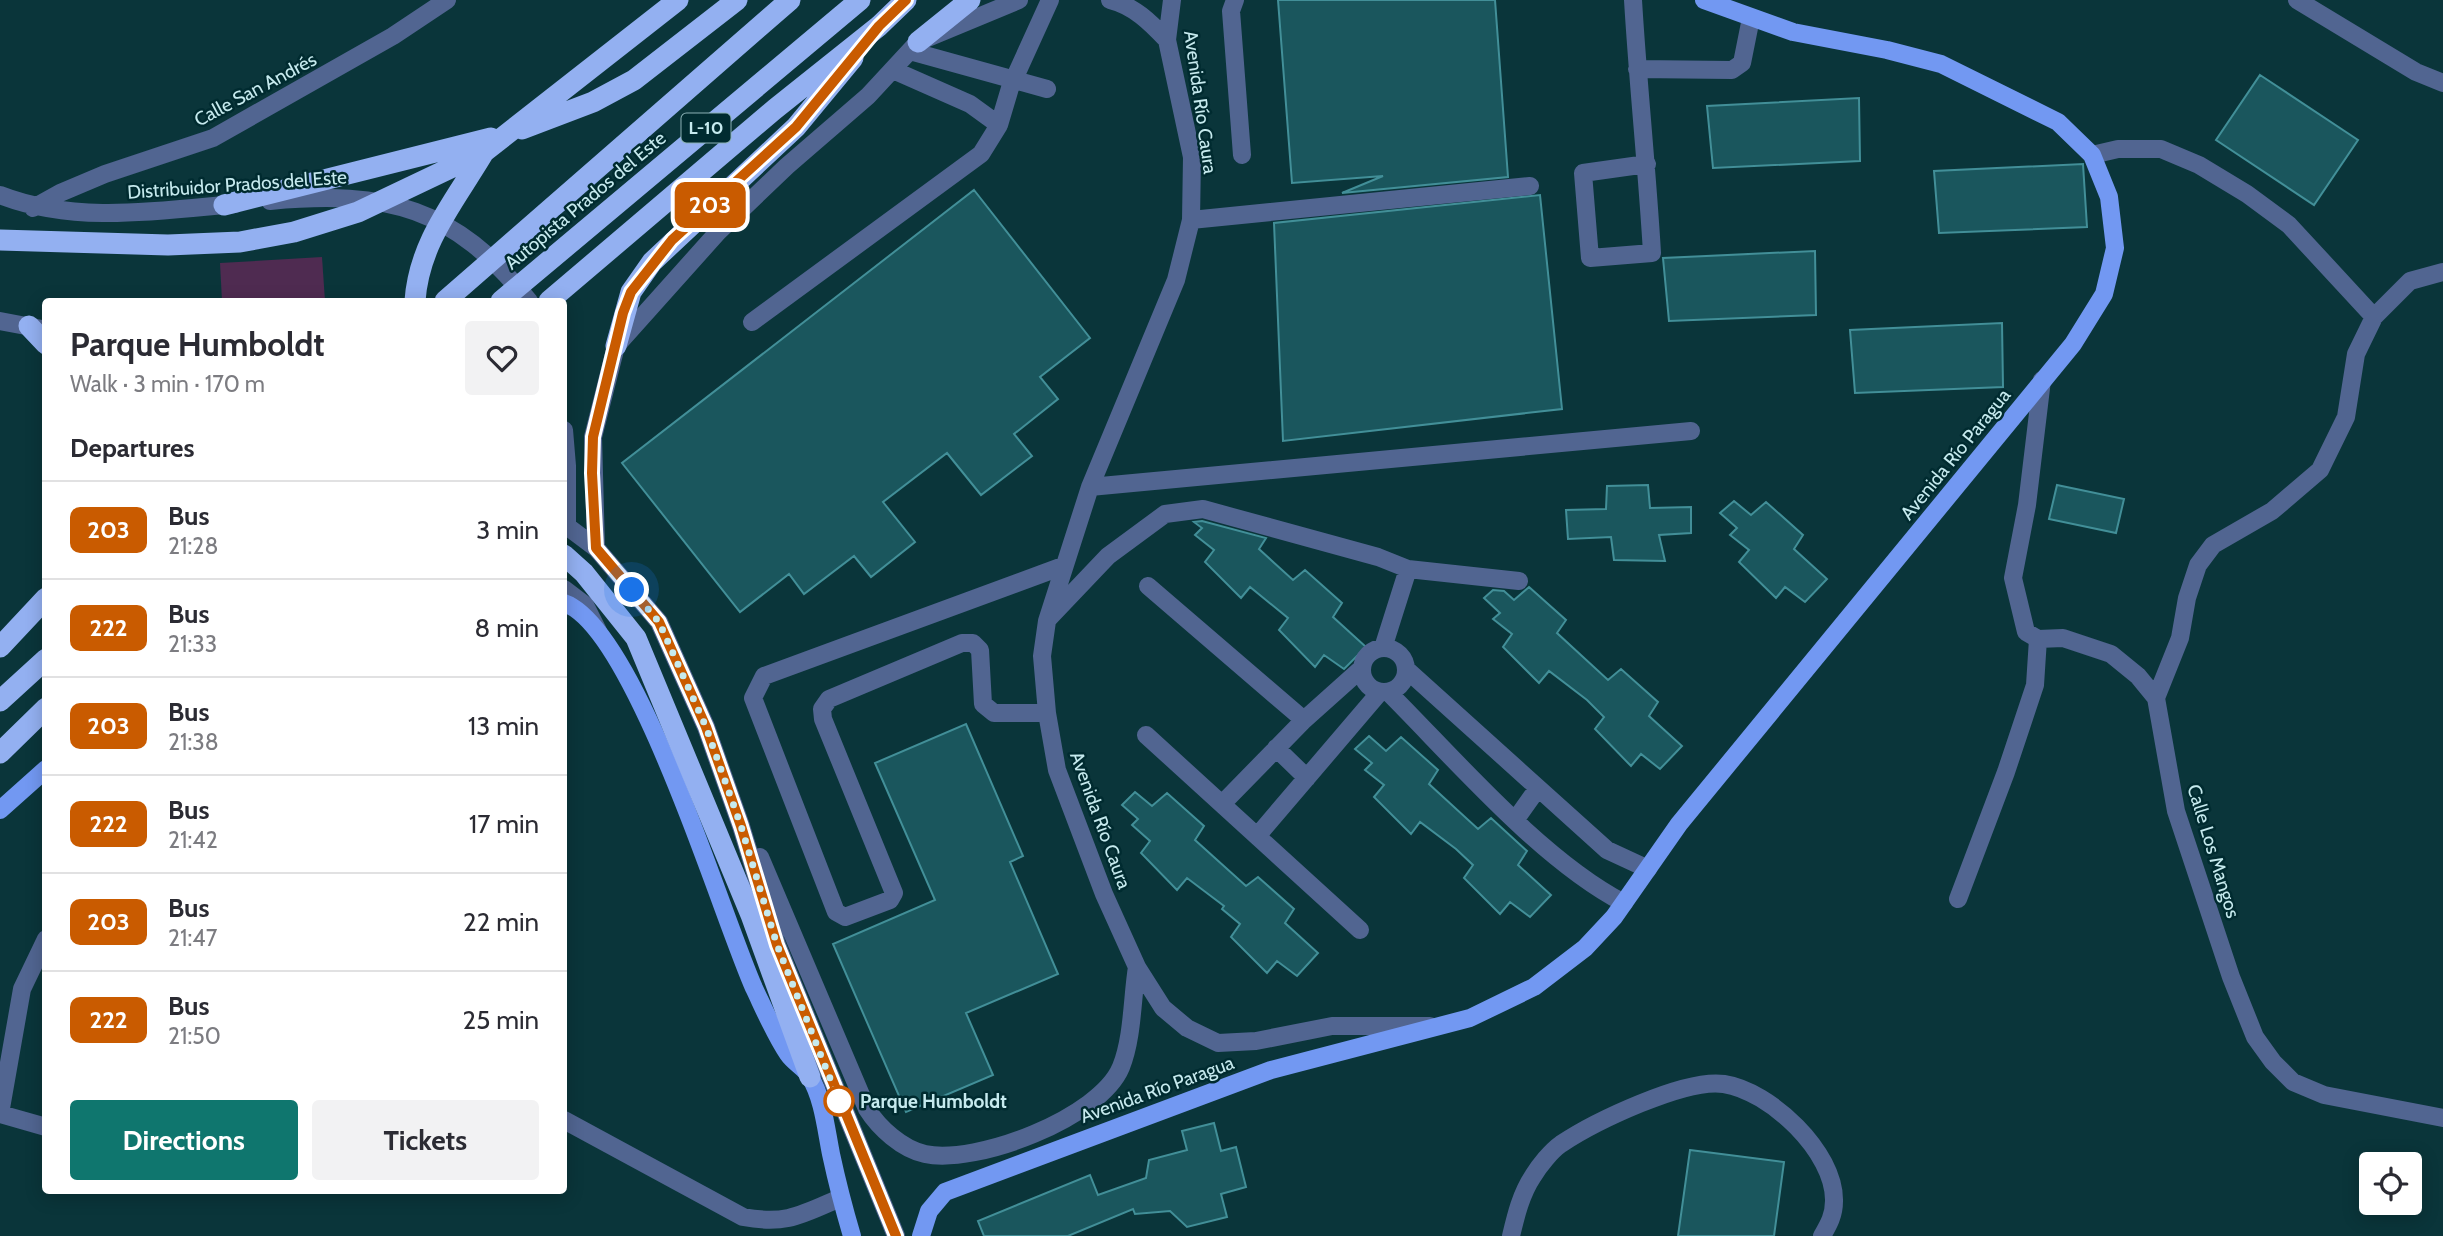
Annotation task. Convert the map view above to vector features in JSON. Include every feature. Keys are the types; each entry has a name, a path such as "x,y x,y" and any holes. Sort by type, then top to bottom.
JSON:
{"highway":[{"path":"224,205 463,146 544,122 634,80 737,0"},
{"name":"Autopista Prados del Este","path":"448,298 790,0"},
{"name":"Autopista Prados del Este","path":"504,298 860,0"},
{"path":"554,296 879,26 906,0"},
{"path":"914,47 970,0"},
{"path":"0,240 168,245 256,240 358,212 484,152 673,4"},
{"path":"616,346 631,292 652,262 796,127 879,26"},
{"path":"416,298 422,261 431,236 484,152"},
{"path":"567,558 584,573 636,638 751,915 810,1077"},
{"path":"0,647 42,602"},
{"path":"0,701 42,663"},
{"path":"0,753 42,712"}],"main road":[{"name":"Avenida Río Paragua","path":"922,1236 929,1212 945,1192 1271,1070 1438,1027 1494,1009 1534,987 1585,948 1624,903 1679,824 2073,344 2104,294 2115,248 2109,197 2092,155 2058,122 1941,64 1887,50 1793,32 1704,0"},
{"path":"567,604 577,608 625,673 652,726 754,988 788,1055 810,1077 823,1113 852,1236"},
{"path":"0,810 42,773"}],"street":[{"name":"Calle San Andrés","path":"33,208 105,174 213,138 372,49 447,0"},
{"path":"596,548 593,437 616,346 718,232 893,70 914,47 1020,0"},
{"path":"752,322 981,154 999,125 1010,88 1050,0"},
{"path":"1110,0 1125,4 1141,14 1167,40"},
{"name":"Avenida Río Caura","path":"1137,967 1104,894 1058,770 1047,713 1042,656 1047,621 1063,566 1090,487 1176,280 1191,220 1192,157 1167,40 1172,0"},
{"path":"1235,0 1231,11 1242,155"},
{"path":"1633,0 1647,164 1652,253 1590,258 1583,173 1647,164"},
{"path":"2297,0 2416,72 2443,83"},
{"path":"2324,0 2335,23"},
{"path":"1637,69 1732,70 1742,63 1751,18"},
{"path":"914,47 1047,89"},
{"path":"893,70 970,104 999,125"},
{"path":"2092,155 2119,149 2161,149 2199,165 2247,194 2289,225 2374,317"},
{"path":"1191,220 1531,186"},
{"name":"Distribuidor Prados del Este","path":"0,195 33,208 142,214 338,196 420,213 448,225 502,268 527,298"},
{"path":"2042,380 2027,505 2013,578 2026,632 2038,639 2063,638 2111,654 2138,676 2156,698 2180,638 2187,598 2198,565 2213,545 2272,510 2320,470 2346,417 2356,354 2374,317 2410,281 2443,272"},
{"path":"0,321 37,328"},
{"path":"1090,487 1691,431"},
{"path":"1047,621 1108,556 1165,514 1182,510 1203,509 1378,557 1408,569 1519,582"},
{"path":"567,526 596,548 659,622 706,727 741,826 777,945 896,1236"},
{"path":"1047,713 993,713 987,710 983,704 979,650 972,643 962,643 829,699 822,709 823,719 894,894 890,900 845,917 836,912 753,698 764,676 1063,566"},
{"path":"1383,648 1408,569"},
{"path":"1148,586 1304,720"},
{"path":"567,591 585,605 605,645"},
{"path":"1958,900 2035,685 2038,639"},
{"path":"1222,804 1304,720 1361,669 1365,658 1373,651 1383,648 1394,651 1402,658 1406,669 1607,850 1647,869"},
{"path":"1361,669 1363,679 1370,688 1384,692 1516,819 1593,887 1624,903"},
{"path":"1258,835 1384,692 1404,679 1406,669"},
{"name":"Calle Los Mangos","path":"2156,698 2176,811 2231,977 2255,1037 2293,1082 2324,1095 2443,1118"},
{"path":"1146,735 1360,930"},
{"path":"1276,748 1307,778"},
{"path":"1516,819 1538,788"},
{"path":"741,826 755,844 867,1109 878,1126 922,1154 977,1154 1088,1107 1121,1068 1137,967"},
{"path":"42,950 30,968 22,989 0,1114 42,1126"},
{"name":"Avenida Río Paragua","path":"1137,967 1163,1008 1187,1028 1218,1043 1256,1041 1332,1026 1438,1027"},
{"path":"1511,1236 1520,1203 1533,1176 1559,1145 1672,1091 1722,1084 1749,1090 1791,1122 1821,1156 1834,1199 1832,1219 1822,1236"},
{"path":"567,1122 743,1217 772,1222 801,1215 841,1198"}],"shaded area":[{"path":"322,257 325,298 222,298 220,263"}],"building":[{"path":"1278,0 1495,0 1508,177 1342,193 1383,176 1292,183"},
{"path":"2260,75 2358,140 2314,205 2216,140"},
{"path":"1859,98 1860,161 1713,168 1707,106"},
{"path":"2083,164 2087,227 1939,233 1934,171"},
{"path":"974,190 1090,338 1040,377 1058,399 1014,434 1032,456 981,495 947,453 883,502 915,542 871,577 854,556 804,594 789,574 740,612 622,463"},
{"path":"1540,195 1562,409 1283,441 1274,223"},
{"path":"1815,251 1816,315 1669,321 1663,258"},
{"path":"2002,323 2003,387 1855,393 1850,330"},
{"path":"1648,485 1650,508 1691,507 1691,533 1659,535 1665,561 1614,560 1611,537 1568,539 1566,510 1606,509 1607,486"},
{"path":"2057,485 2124,499 2116,533 2049,519"},
{"path":"1734,501 1751,515 1766,502 1803,535 1794,549 1827,579 1805,602 1785,587 1776,598 1739,562 1749,550 1730,535 1737,528 1720,513"},
{"path":"1202,521 1266,538 1259,549 1293,580 1305,570 1342,603 1333,617 1366,647 1344,669 1324,655 1315,667 1279,630 1288,618 1250,587 1241,598 1205,562 1214,550 1195,535 1202,528 1194,522"},
{"path":"1529,587 1566,620 1557,633 1608,680 1621,669 1658,702 1649,716 1682,746 1660,769 1641,754 1631,766 1595,729 1604,717 1587,700 1549,671 1539,683 1503,647 1512,634 1493,619 1500,613 1484,598 1493,590 1504,591 1514,600"},
{"path":"966,724 1023,856 1010,862 1058,974 966,1013 993,1075 906,1112 833,944 935,900 875,763"},
{"path":"1369,736 1386,751 1401,737 1438,770 1429,784 1478,829 1491,818 1527,851 1518,865 1551,895 1530,917 1510,902 1500,914 1464,878 1473,865 1456,849 1420,822 1411,834 1374,797 1384,785 1365,770 1372,763 1355,749"},
{"path":"1135,792 1152,806 1167,793 1204,826 1195,840 1246,886 1258,877 1294,909 1285,923 1318,953 1297,976 1277,961 1267,973 1231,937 1240,924 1222,909 1224,906 1187,878 1177,890 1141,853 1150,841 1132,825 1138,819 1122,805"},
{"path":"1214,1123 1221,1151 1236,1147 1246,1187 1221,1194 1227,1217 1187,1227 1170,1211 1135,1214 1133,1209 1068,1236 984,1236 978,1221 1090,1175 1098,1195 1146,1178 1149,1160 1187,1150 1182,1131"},
{"path":"1690,1150 1784,1162 1774,1236 1678,1236"}],"bus line":[{"name":"203","path":"896,1236 777,945 741,826 706,727 659,622 596,548 592,473 593,437 623,313 631,292 672,240 796,127 879,26 906,0"}],"place":[{"name":"Parque Humboldt","path":"839,1101"}],"route":[{"path":"632,590 659,622 706,727 741,826 777,945 839,1101"}]}
